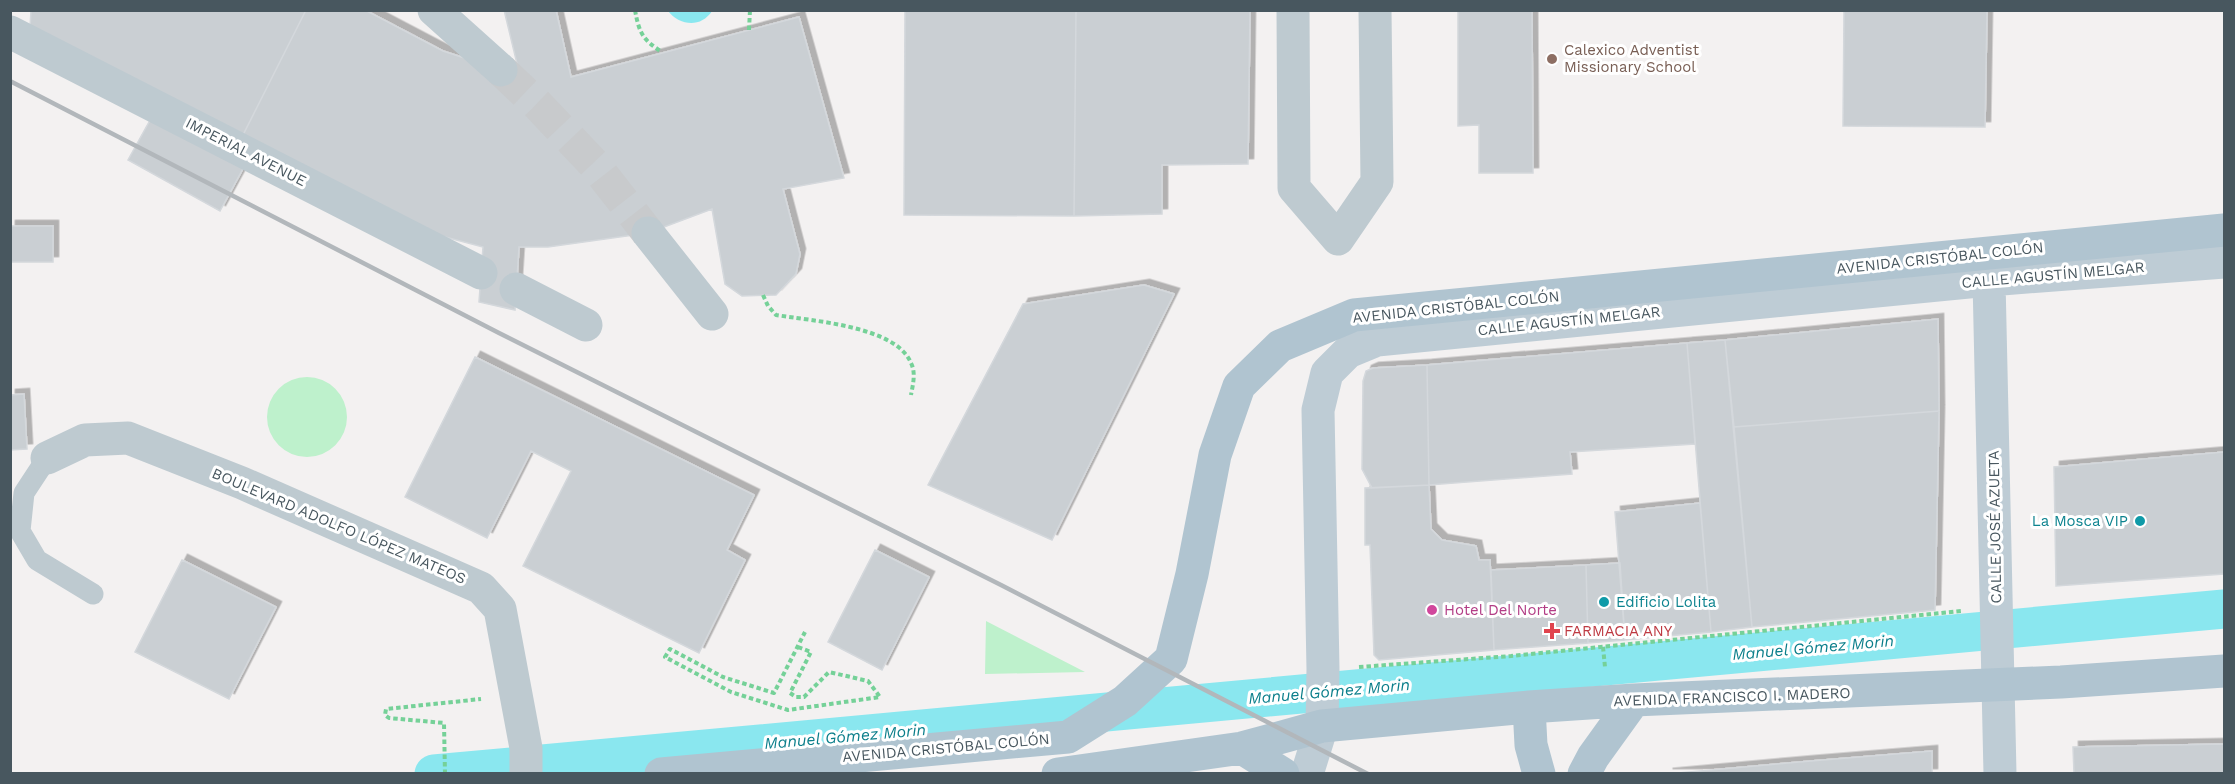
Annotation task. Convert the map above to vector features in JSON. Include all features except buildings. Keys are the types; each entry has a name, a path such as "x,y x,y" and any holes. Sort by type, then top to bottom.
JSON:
{"main road":[{"name":"AVENIDA CRISTÓBAL COLÓN","path":"661,774 1068,737 1125,701 1171,658 1192,574 1215,455 1239,386 1280,346 1354,315 2224,230"},
{"name":"CALLE AGUSTÍN MELGAR","path":"1307,774 1322,726 1318,410 1327,373 1348,352 1377,340 1989,280 2224,262"},
{"name":"CALLE JOSÉ AZUETA","path":"1989,280 2000,774"},
{"name":"AVENIDA FRANCISCO I. MADERO","path":"1242,748 1322,726 1529,707 1634,700 1998,685 2224,671"},
{"path":"1584,774 1593,757 1634,700"},
{"path":"1529,707 1531,745 1539,774"},
{"path":"1058,774 1242,748 1283,774"}],"street":[{"path":"434,10 501,70"},
{"path":"1293,10 1294,188 1338,239 1377,182 1375,10"},
{"name":"IMPERIAL AVENUE","path":"10,32 481,273"},
{"path":"648,233 712,314"},
{"path":"516,289 586,325"},
{"name":"BOULEVARD ADOLFO LÓPEZ MATEOS","path":"47,458 85,440 128,438 242,483 481,588 500,609 526,761"}],"lane":[{"path":"47,458 24,494 20,531 37,560 93,594"}],"path":[{"path":"635,10 638,29 649,44 662,52"},
{"path":"749,30 750,10"},
{"path":"764,295 768,306 776,315 857,329 880,335 903,348 912,364 914,378 911,395"},
{"path":"1323,669 1511,656 1997,608"},
{"path":"798,647 811,652 790,693 796,697 804,697 829,672 868,681 880,697 788,710 721,687 665,657 670,649 723,677 774,693 805,632"},
{"path":"445,774 444,723 389,718 385,715 386,709 480,699 517,699"}],"green space":[{"path":"307,377 322,380 335,389 344,402 347,417 344,432 335,445 322,454 307,457 292,454 279,445 270,432 267,417 270,402 279,389 292,380"},
{"path":"986,621 1085,672 985,674"}],"water":[{"path":"668,11 712,11 702,20 690,23 678,20"}],"waterway":[{"name":"Manuel Gómez Morin","path":"434,774 2224,609"}],"tunnel":[{"path":"501,70 594,164 648,233"}],"railway":[{"path":"10,81 499,333 1001,585 1368,774"}],"place":[{"name":"Calexico Adventist Missionary School","path":"1552,59"},
{"name":"La Mosca VIP","path":"2140,521"},
{"name":"Edificio Lolita","path":"1604,602"},
{"name":"Hotel Del Norte","path":"1432,610"},
{"name":"FARMACIA ANY","path":"1552,631"}]}
